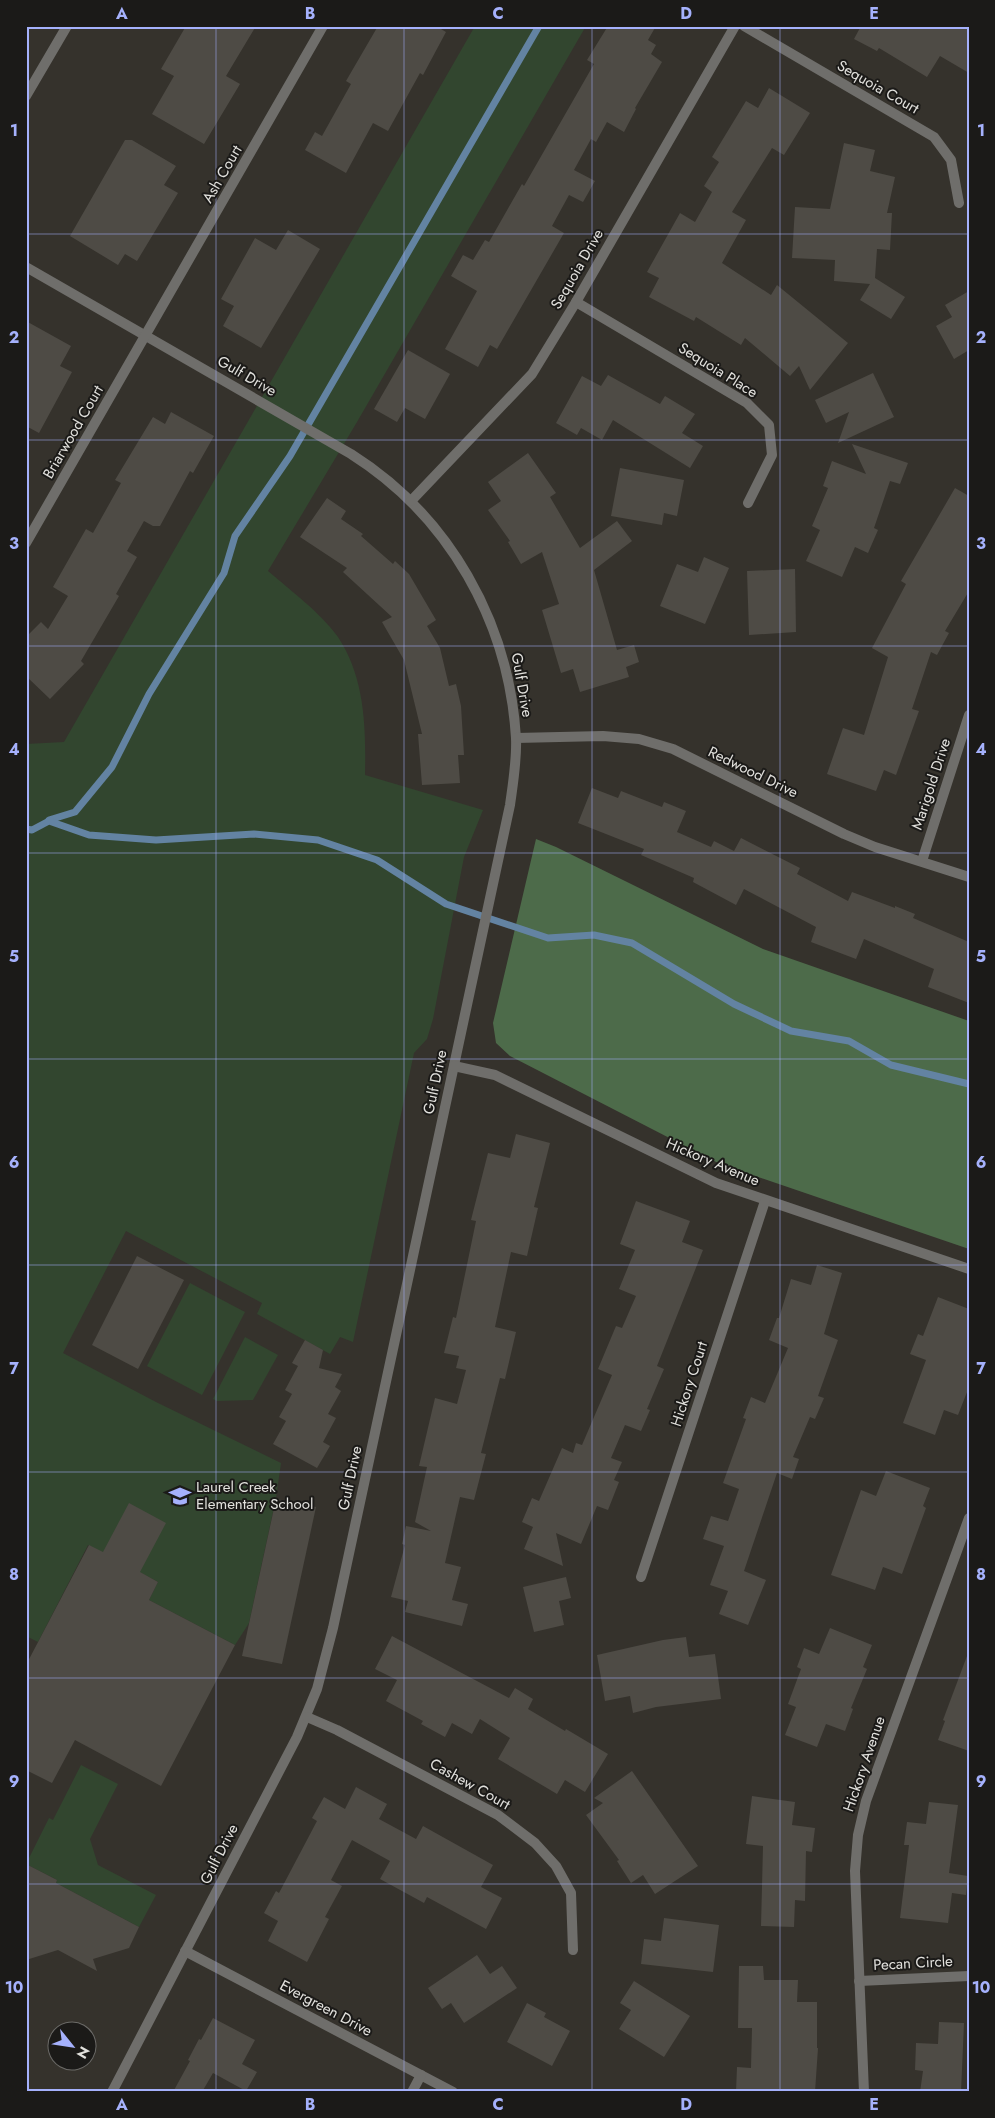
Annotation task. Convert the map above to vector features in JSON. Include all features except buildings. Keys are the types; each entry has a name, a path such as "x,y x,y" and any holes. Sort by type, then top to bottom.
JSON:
{"street":[{"path":"26,96 67,26"},
{"name":"Ash Court","path":"145,336 323,26"},
{"name":"Sequoia Drive","path":"411,501 532,374 576,302 735,26"},
{"name":"Sequoia Court","path":"744,26 934,137 951,160 959,203"},
{"name":"Gulf Drive","path":"26,267 294,420 372,467 411,501 450,547 477,589 503,657 516,738 514,782 510,805 333,1628 317,1689 307,1717 112,2092"},
{"name":"Sequoia Place","path":"576,302 747,403 769,425 772,456 748,503"},
{"name":"Briarwood Court","path":"26,543 145,336"},
{"name":"Marigold Drive","path":"922,861 969,716"},
{"name":"Redwood Drive","path":"516,738 603,736 639,739 673,749 874,847 969,877"},
{"name":"Hickory Avenue","path":"454,1066 495,1074 716,1183 969,1269"},
{"name":"Hickory Court","path":"641,1577 765,1201"},
{"name":"Hickory Avenue","path":"864,2092 855,1871 858,1835 866,1800 969,1518"},
{"name":"Cashew Court","path":"307,1717 337,1730 498,1815 535,1843 556,1866 571,1893 573,1950"},
{"name":"Evergreen Drive","path":"186,1951 453,2092"},
{"name":"Pecan Circle","path":"859,1981 969,1976"},
{"path":"412,2092 421,2075"}],"green space":[{"path":"475,26 586,26 357,422 268,571 323,619 338,637 347,653 354,669 362,703 365,775 483,810 464,857 433,1019 427,1039 414,1053 353,1342 340,1337 330,1354 257,1314 262,1303 126,1231 63,1353 156,1402 281,1463 276,1498 249,1623 235,1645 149,1600 158,1582 88,1545 38,1642 26,1636 26,744 64,742"},
{"path":"536,839 556,847 763,949 969,1021 969,1249 720,1164 510,1056 496,1043 493,1023"},
{"path":"190,1283 245,1312 202,1395 147,1366"},
{"path":"245,1337 278,1355 253,1400 217,1401 213,1399"},
{"path":"81,1765 118,1784 90,1839 98,1865 156,1895 139,1927 56,1883 57,1880 26,1864 49,1818 53,1820"}],"waterway":[{"path":"49,820 75,812 112,767 149,694 224,573 235,536 290,456 539,26"},
{"path":"26,829 32,830 49,821 89,835 156,840 254,834 318,840 377,860 446,904 548,938 594,935 632,943 734,1004 791,1031 849,1041 891,1065 969,1084"}],"place":[{"name":"Laurel Creek Elementary School","path":"180,1496"}]}
